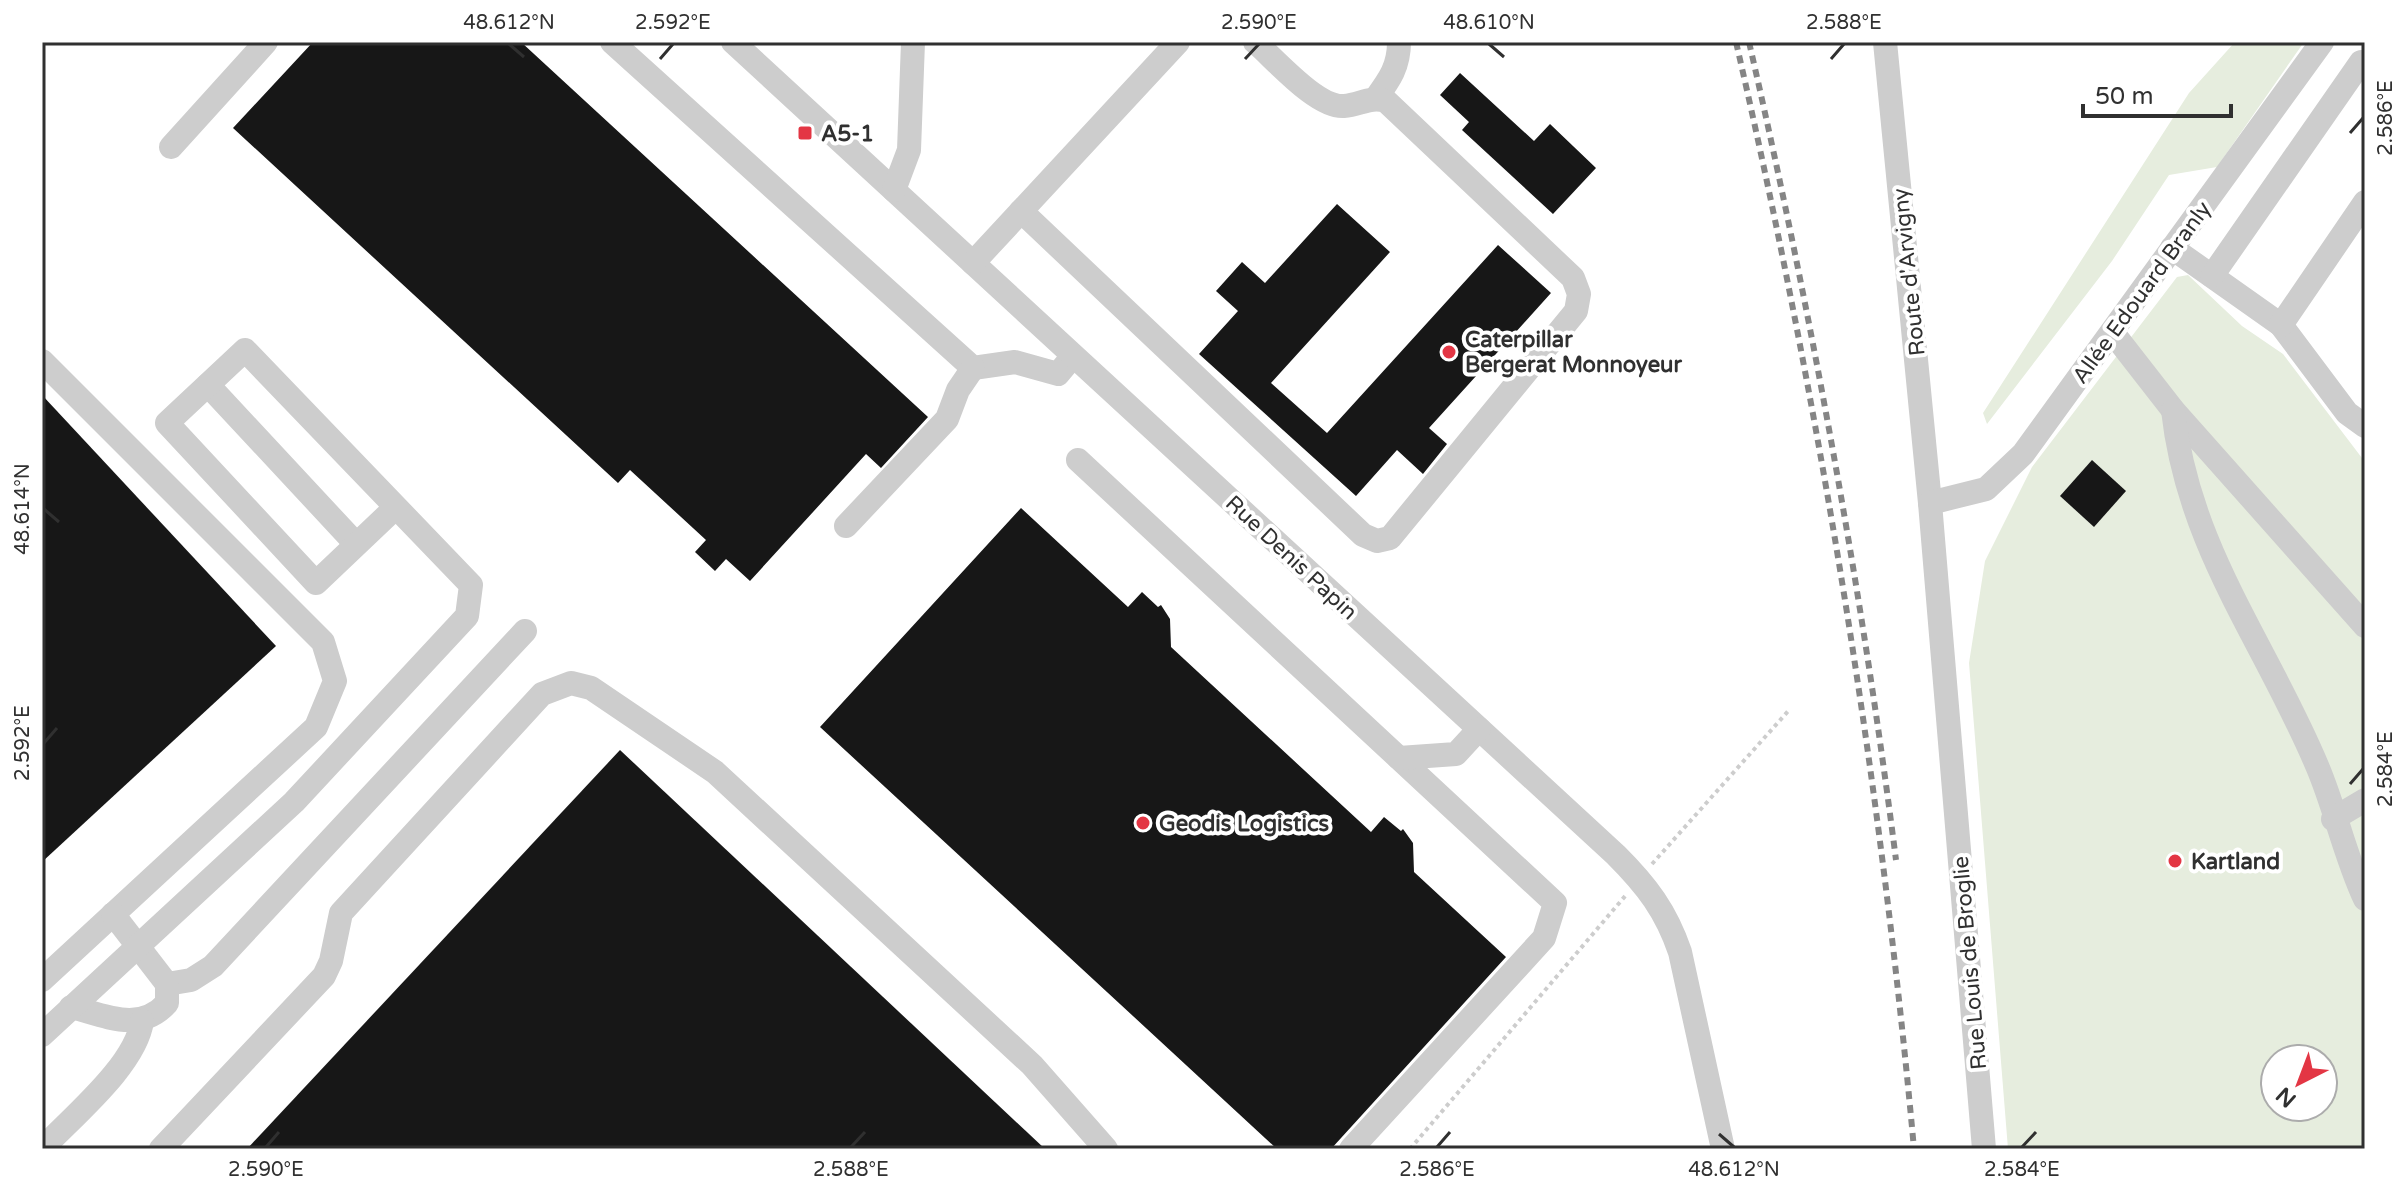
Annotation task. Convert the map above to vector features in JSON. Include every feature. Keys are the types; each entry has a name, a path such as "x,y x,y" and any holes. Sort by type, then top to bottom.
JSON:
{"street":[{"path":"171,147 266,42"},
{"path":"612,42 973,368"},
{"name":"Rue Denis Papin","path":"733,42 1639,878 1655,896 1669,920 1680,952 1723,1149"},
{"path":"894,190 909,150 913,42"},
{"path":"973,263 1178,42"},
{"path":"1021,211 1363,535 1377,541 1390,538 1576,311 1579,294 1573,278 1386,101 1376,98 1343,107 1321,101 1255,42"},
{"path":"1376,98 1393,74 1399,59 1399,42"},
{"name":"Route d'Arvigny","path":"1885,42 1954,777"},
{"name":"Allée Edouard Branly","path":"1930,503 1986,489 2023,454 2322,42"},
{"path":"2204,271 2361,62"},
{"path":"2281,325 2365,202"},
{"path":"2172,248 2281,325 2347,413 2365,426"},
{"path":"2113,333 2173,410 2365,626"},
{"path":"42,1035 294,802 467,616 471,585 396,507 245,350 167,423 316,583 396,507"},
{"path":"846,526 947,419 958,390 973,368 1015,362 1058,374 1073,356"},
{"path":"42,361 323,642 335,681 316,727 42,980"},
{"path":"208,385 356,544"},
{"path":"2173,410 2178,460 2206,545 2308,746 2347,861 2365,899"},
{"path":"1078,460 1555,903 1544,938 1351,1149"},
{"path":"167,984 191,980 213,966 525,631"},
{"path":"161,1149 324,976 331,961 341,913 542,694 571,683 591,688 715,772 1032,1065 1106,1149"},
{"path":"1399,758 1456,754 1479,729"},
{"name":"Rue Louis de Broglie","path":"1954,777 1984,1149"},
{"path":"2333,819 2365,800"},
{"path":"71,1007 134,1023 158,1013 167,1003 167,984 113,914"},
{"path":"42,1149 129,1057 142,1021"}],"path":[{"path":"1410,1149 1639,878 1790,709"}],"green space":[{"path":"2235,42 2304,42 2217,167 2169,175 2112,261 1987,424 1983,413 2189,93"},
{"name":"Kartland","path":"2188,275 2242,326 2283,354 2365,462 2365,1149 2008,1149 1969,663 1985,561 2032,467 2177,277"}],"building":[{"path":"313,42 521,42 928,417 881,468 866,454 750,581 726,559 715,571 695,552 706,540 630,470 618,483 233,128"},
{"path":"1460,73 1534,141 1550,124 1596,168 1553,214 1462,130 1469,122 1440,95"},
{"name":"Caterpillar Bergerat Monnoyeur","path":"1337,204 1390,252 1271,383 1327,433 1498,245 1551,293 1429,428 1447,444 1423,474 1397,450 1356,496 1199,354 1238,311 1216,291 1242,262 1265,283"},
{"path":"42,395 276,646 42,862"},
{"path":"2092,460 2126,491 2094,527 2060,496"},
{"name":"Geodis Logistics","path":"1021,508 1128,607 1142,592 1158,607 1161,605 1170,619 1171,647 1371,832 1384,817 1401,831 1403,829 1413,843 1414,872 1506,957 1331,1149 1277,1149 820,727"},
{"path":"620,750 1045,1149 247,1149"}],"railway":[{"path":"1736,42 1794,316 1844,592 1884,870 1914,1149"},
{"path":"1749,42 1833,449 1867,654 1896,860"}],"place":[{"name":"A5-1","path":"805,133"},
{"name":"Caterpillar Bergerat Monnoyeur","path":"1449,352"},
{"name":"Geodis Logistics","path":"1143,823"},
{"name":"Kartland","path":"2175,861"}]}
